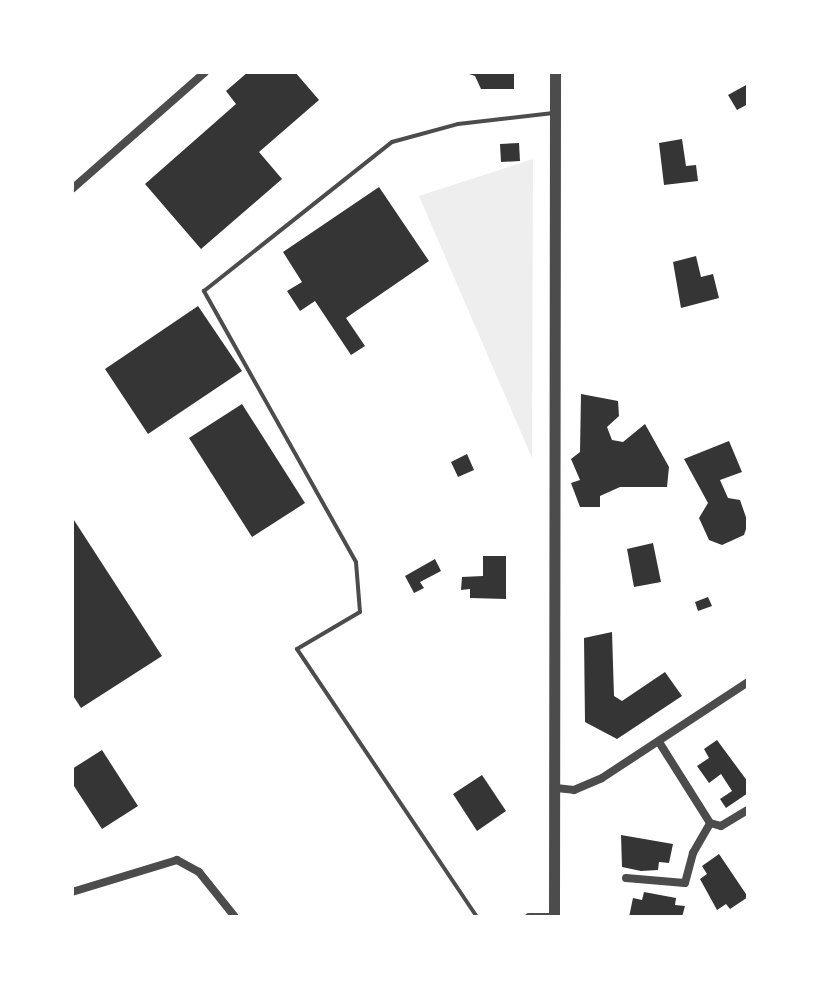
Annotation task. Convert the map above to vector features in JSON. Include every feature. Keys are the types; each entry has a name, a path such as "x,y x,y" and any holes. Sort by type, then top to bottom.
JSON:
{"street":[{"path":"72,189 205,72"},
{"path":"529,917 554,917 555,72"},
{"path":"556,788 574,790 602,778 748,682"},
{"path":"659,742 710,823 721,826 748,810"},
{"path":"626,878 685,883 693,853 710,823"},
{"path":"72,892 177,860 199,872 235,917"}],"lane":[{"path":"477,917 297,649 360,612 356,562 204,291 392,142 458,124 555,113"}],"shaded area":[{"path":"533,159 532,458 419,196"}],"building":[{"path":"248,72 295,72 319,100 259,152 282,179 201,249 145,184 236,104 226,91"},
{"path":"463,72 514,72 514,89 481,89 475,76"},
{"path":"748,84 748,104 737,110 728,95"},
{"path":"682,139 686,166 696,165 698,181 664,185 659,143"},
{"path":"519,143 520,161 501,162 500,144"},
{"path":"379,187 429,261 346,318 365,346 351,355 315,301 300,311 287,291 302,282 283,252"},
{"path":"696,256 701,277 713,274 719,298 681,308 673,262"},
{"path":"198,306 242,371 148,434 105,369"},
{"path":"581,394 618,401 619,416 607,427 612,440 623,442 645,424 669,467 667,487 620,487 600,496 600,507 580,507 571,483 580,480 571,459 580,452"},
{"path":"242,404 305,503 252,537 189,438"},
{"path":"729,441 742,472 720,480 728,498 740,500 748,523 744,535 722,545 709,540 699,518 708,503 684,459"},
{"path":"467,454 474,470 458,477 451,462"},
{"path":"72,517 162,656 81,708 72,694"},
{"path":"653,543 661,582 634,587 627,549"},
{"path":"483,556 506,556 506,599 470,598 470,589 461,590 462,577 483,576"},
{"path":"435,559 441,571 420,582 424,588 414,593 405,576"},
{"path":"708,597 712,606 698,611 695,602"},
{"path":"612,632 614,696 622,701 665,672 682,696 617,739 585,722 584,638"},
{"path":"717,740 748,782 748,793 726,808 720,799 732,791 721,774 709,783 697,766 709,758 704,749"},
{"path":"102,750 138,806 102,829 72,783 72,769"},
{"path":"482,775 506,811 477,831 453,794"},
{"path":"621,835 673,844 669,863 659,862 658,870 641,871 622,867"},
{"path":"719,854 748,897 730,909 726,904 717,910 700,879 707,874 702,866"},
{"path":"644,892 676,898 675,905 685,906 682,917 629,917 633,898 642,900"}]}
